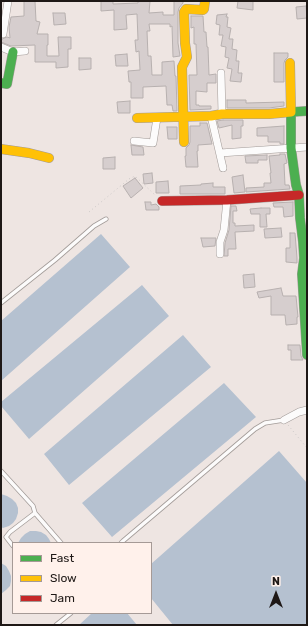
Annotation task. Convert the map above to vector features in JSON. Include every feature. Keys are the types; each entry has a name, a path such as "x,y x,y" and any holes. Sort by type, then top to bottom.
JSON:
{"street":[{"path":"4,34 8,1"},
{"path":"184,142 182,67 187,57 184,12 186,9 203,10 205,1"},
{"path":"1,48 13,52 25,51"},
{"path":"1,83 7,84 13,52"},
{"path":"290,63 292,148 296,185 299,195 303,242 304,258 302,274 307,355"},
{"path":"221,73 222,114"},
{"path":"137,118 211,116 222,114 269,114 307,111"},
{"path":"211,116 223,168"},
{"path":"134,141 153,143 157,118"},
{"path":"220,153 307,147"},
{"path":"1,149 49,158"},
{"path":"162,201 227,200 299,195"},
{"path":"220,254 220,242 224,230 227,200"},
{"path":"284,420 299,412 307,410"}],"lane":[{"path":"1,303 55,260 94,226 106,219"},
{"path":"122,542 255,429 265,424 284,420"},
{"path":"1,471 33,506 35,513 60,542"},
{"path":"12,545 6,537 10,532 35,513"},
{"path":"56,625 69,614"}],"path":[{"path":"89,212 129,179 135,176 162,201"},
{"path":"284,420 307,448"}],"water":[{"path":"101,234 130,267 1,381 1,321"},
{"path":"142,285 169,316 29,439 1,406 1,402"},
{"path":"183,335 211,367 69,485 44,454"},
{"path":"224,383 256,417 112,537 82,503"},
{"path":"279,451 307,483 307,625 173,625 152,599 152,563"},
{"path":"1,494 12,499 18,508 16,519 13,523 3,528 1,527"},
{"path":"30,531 41,532 46,535 50,542 19,542 25,534"},
{"path":"1,563 6,566 9,571 11,581 10,586 1,594"},
{"path":"91,614 128,614 137,625 79,625"}],"building":[{"path":"24,1 35,1 36,21 40,22 37,34 48,34 47,56 59,56 58,37 71,37 71,49 68,49 68,67 56,68 56,62 35,62 35,45 11,46 1,42 2,39 7,37 10,38 9,27 11,17 24,16"},
{"path":"101,1 113,1 113,4 150,1 149,13 163,12 163,15 174,15 174,1 183,1 178,12 178,43 180,56 173,57 172,26 170,27 170,24 149,24 150,31 147,31 148,56 151,56 152,75 162,75 162,62 174,61 177,111 173,111 172,105 167,105 166,86 143,87 143,98 131,98 131,82 129,82 128,71 140,70 139,51 136,52 135,40 138,40 137,14 126,15 127,29 114,30 114,10 101,11"},
{"path":"238,1 253,1 253,10 237,8"},
{"path":"306,6 307,18 297,19 296,7"},
{"path":"53,13 65,13 66,24 54,25"},
{"path":"227,14 227,27 231,28 229,39 233,39 232,49 237,50 236,61 239,61 238,73 242,73 241,82 230,81 232,69 227,68 229,58 225,57 226,47 221,46 223,35 219,35 220,25 216,24 217,15"},
{"path":"191,16 203,16 204,32 206,32 208,47 209,75 216,74 216,83 207,83 207,92 196,91 196,105 211,106 211,109 190,110 189,75 197,75 196,44 194,44 194,27 191,28"},
{"path":"274,53 288,53 288,57 284,63 284,82 274,82"},
{"path":"127,54 128,66 116,66 115,55"},
{"path":"79,58 91,58 91,69 79,70"},
{"path":"227,100 246,100 246,103 284,102 284,106 269,108 227,108"},
{"path":"130,101 130,113 118,113 117,102"},
{"path":"243,120 243,126 241,126 241,138 232,139 232,125 219,128 217,121"},
{"path":"200,123 207,123 212,144 198,145 198,167 186,167 185,156 186,148 190,142 190,126 200,126"},
{"path":"284,126 284,144 280,144 280,142 268,142 268,136 257,136 257,128"},
{"path":"167,127 177,127 177,139 168,139"},
{"path":"131,145 143,147 144,155 132,155"},
{"path":"285,154 287,163 284,164 285,185 289,185 290,189 246,192 246,188 264,187 264,183 271,183 269,156"},
{"path":"267,155 267,160 258,160 258,163 246,163 245,156"},
{"path":"115,157 115,169 103,169 103,158"},
{"path":"152,173 153,183 144,184 143,174"},
{"path":"243,175 245,192 234,193 232,177"},
{"path":"135,178 143,188 131,198 123,186"},
{"path":"168,181 169,193 156,193 156,182"},
{"path":"213,183 213,187 225,187 225,194 180,194 180,186"},
{"path":"145,202 151,202 151,205 156,204 159,207 159,210 146,210"},
{"path":"293,202 293,216 284,217 283,207 274,207 273,203"},
{"path":"231,206 236,206 237,211 233,211 233,223 235,223 235,226 254,225 254,231 235,232 236,249 228,249 228,256 224,256 225,243 229,230"},
{"path":"270,208 270,214 266,214 267,227 260,227 260,214 251,214 250,209"},
{"path":"281,228 282,237 265,238 264,229"},
{"path":"290,233 295,233 297,263 286,262 286,248 290,248"},
{"path":"201,238 216,238 215,246 203,247"},
{"path":"254,274 255,287 244,288 243,275"},
{"path":"281,288 283,296 296,296 298,317 297,324 286,325 285,315 271,315 271,296 259,298 257,292"},
{"path":"288,345 300,345 303,360 291,360 291,350 288,350"}],"traffic: fast":[{"path":"1,83 7,84 13,52"},
{"path":"307,111 291,112 291,148 296,185 299,195 303,242 304,258 302,274 307,355"}],"traffic: slow":[{"path":"184,142 182,67 187,57 184,12 186,9 203,10 205,1"},
{"path":"137,118 291,112 290,63"},
{"path":"1,149 29,153 49,158"}],"traffic: jam":[{"path":"162,201 227,200 299,195"}]}
